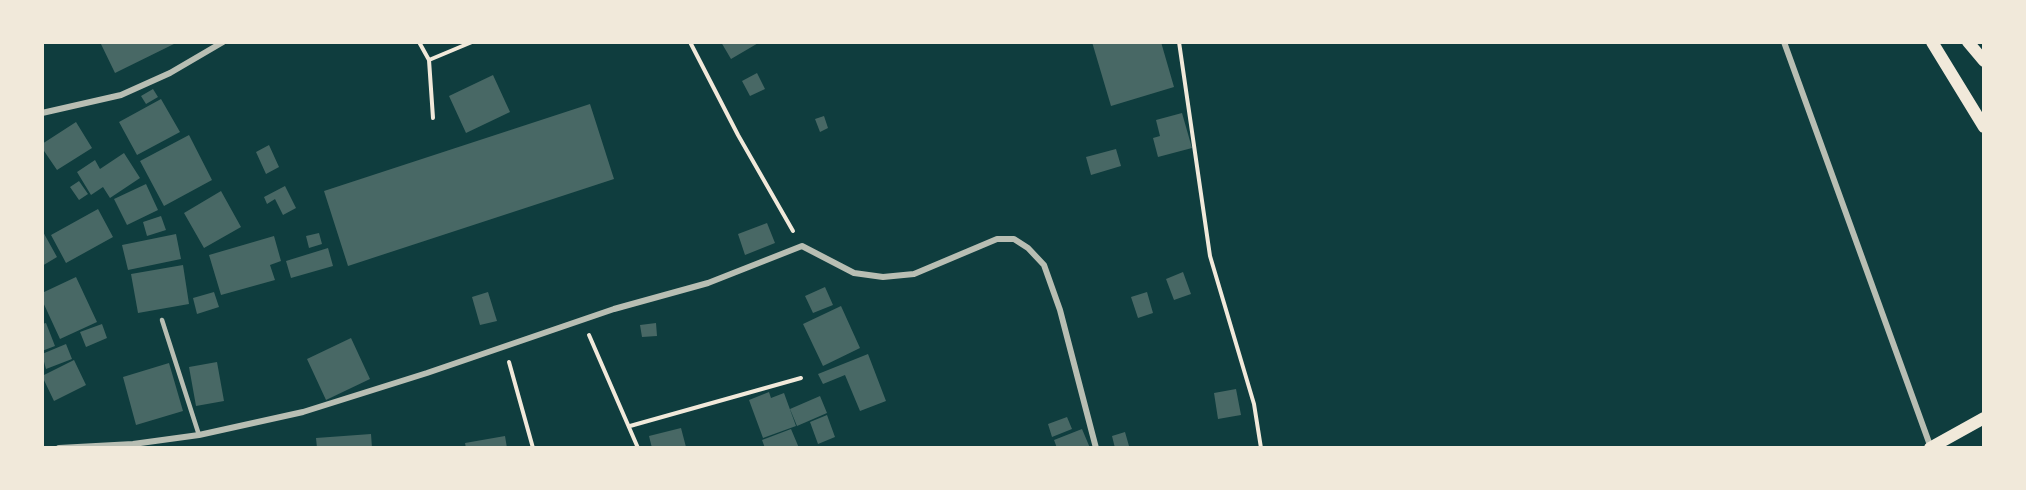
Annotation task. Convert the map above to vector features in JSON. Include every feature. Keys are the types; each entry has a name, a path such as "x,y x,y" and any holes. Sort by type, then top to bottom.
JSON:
{"main road":[{"path":"1932,42 1984,128"},
{"path":"1968,42 1984,61"},
{"path":"1931,448 1984,418"}],"street":[{"path":"42,113 120,95 170,73 223,42"},
{"path":"1784,42 1931,448"},
{"path":"59,448 133,444 199,435 303,412 614,309 708,282 802,246 854,273 883,277 914,274 997,239 1014,239 1028,248 1044,265 1060,310 1096,448"}],"lane":[{"path":"162,320 199,435"}],"path":[{"path":"419,42 429,60 433,118"},
{"path":"429,60 471,42"},
{"path":"690,42 738,135 802,246"},
{"path":"1179,42 1210,256 1254,404 1261,448"},
{"path":"582,321 638,448"},
{"path":"504,347 534,448"},
{"path":"630,426 801,378"}],"building":[{"path":"100,42 178,42 115,73"},
{"path":"721,42 760,42 731,59"},
{"path":"1092,42 1161,42 1174,87 1111,106"},
{"path":"757,73 765,89 750,96 742,81"},
{"path":"493,75 510,112 466,133 449,96"},
{"path":"153,89 158,97 146,104 141,96"},
{"path":"161,99 180,132 137,155 119,122"},
{"path":"590,104 614,179 348,266 324,191"},
{"path":"1182,113 1192,148 1158,157 1153,138 1160,136 1156,120"},
{"path":"824,116 828,128 820,132 815,119"},
{"path":"76,122 92,148 57,170 42,148 42,144"},
{"path":"189,135 212,180 164,206 140,161"},
{"path":"269,145 279,167 266,174 256,152"},
{"path":"1116,149 1121,166 1091,175 1086,157"},
{"path":"124,153 140,178 110,198 103,187 91,195 77,172 95,160 100,169"},
{"path":"79,181 88,194 79,200 70,187"},
{"path":"146,184 158,210 127,225 114,199"},
{"path":"285,186 296,208 283,215 275,199 267,204 264,197"},
{"path":"221,191 241,227 204,248 184,213"},
{"path":"98,209 113,237 66,263 51,235"},
{"path":"161,216 166,230 147,236 143,222"},
{"path":"767,223 775,243 745,255 738,234"},
{"path":"42,230 57,257 42,266"},
{"path":"319,233 322,244 309,248 306,236"},
{"path":"176,234 181,259 128,270 122,245"},
{"path":"274,236 281,261 270,265 275,280 221,295 209,255"},
{"path":"328,248 333,266 291,278 286,261"},
{"path":"183,265 189,304 138,313 131,274"},
{"path":"1183,272 1191,294 1174,300 1166,279"},
{"path":"76,277 97,322 60,339 42,300 42,293"},
{"path":"825,287 833,305 813,313 805,296"},
{"path":"214,292 219,307 197,314 193,298"},
{"path":"488,292 497,321 480,325 472,297"},
{"path":"1147,292 1153,313 1138,318 1131,297"},
{"path":"841,306 860,348 823,366 803,324"},
{"path":"46,323 55,346 42,351 42,324"},
{"path":"656,323 657,336 642,337 640,325"},
{"path":"102,324 107,338 86,347 80,332"},
{"path":"351,338 370,379 326,400 307,359"},
{"path":"66,344 72,359 46,369 42,354"},
{"path":"868,354 886,401 860,411 845,375 823,384 818,374"},
{"path":"74,360 86,385 54,401 42,376"},
{"path":"217,362 224,401 196,406 189,367"},
{"path":"169,363 183,411 136,425 123,377"},
{"path":"1236,389 1241,415 1218,419 1214,393"},
{"path":"769,392 771,398 784,393 796,426 763,438 749,400"},
{"path":"820,396 827,413 797,426 790,409"},
{"path":"827,415 835,437 818,444 810,422"},
{"path":"1067,417 1072,429 1052,437 1048,424"},
{"path":"681,428 686,447 652,448 649,436"},
{"path":"791,429 799,448 765,448 762,440"},
{"path":"1082,429 1090,448 1057,448 1054,440"},
{"path":"1125,432 1129,446 1115,448 1112,436"},
{"path":"371,434 372,448 317,448 316,438"},
{"path":"505,436 507,448 466,448 465,443"}]}
